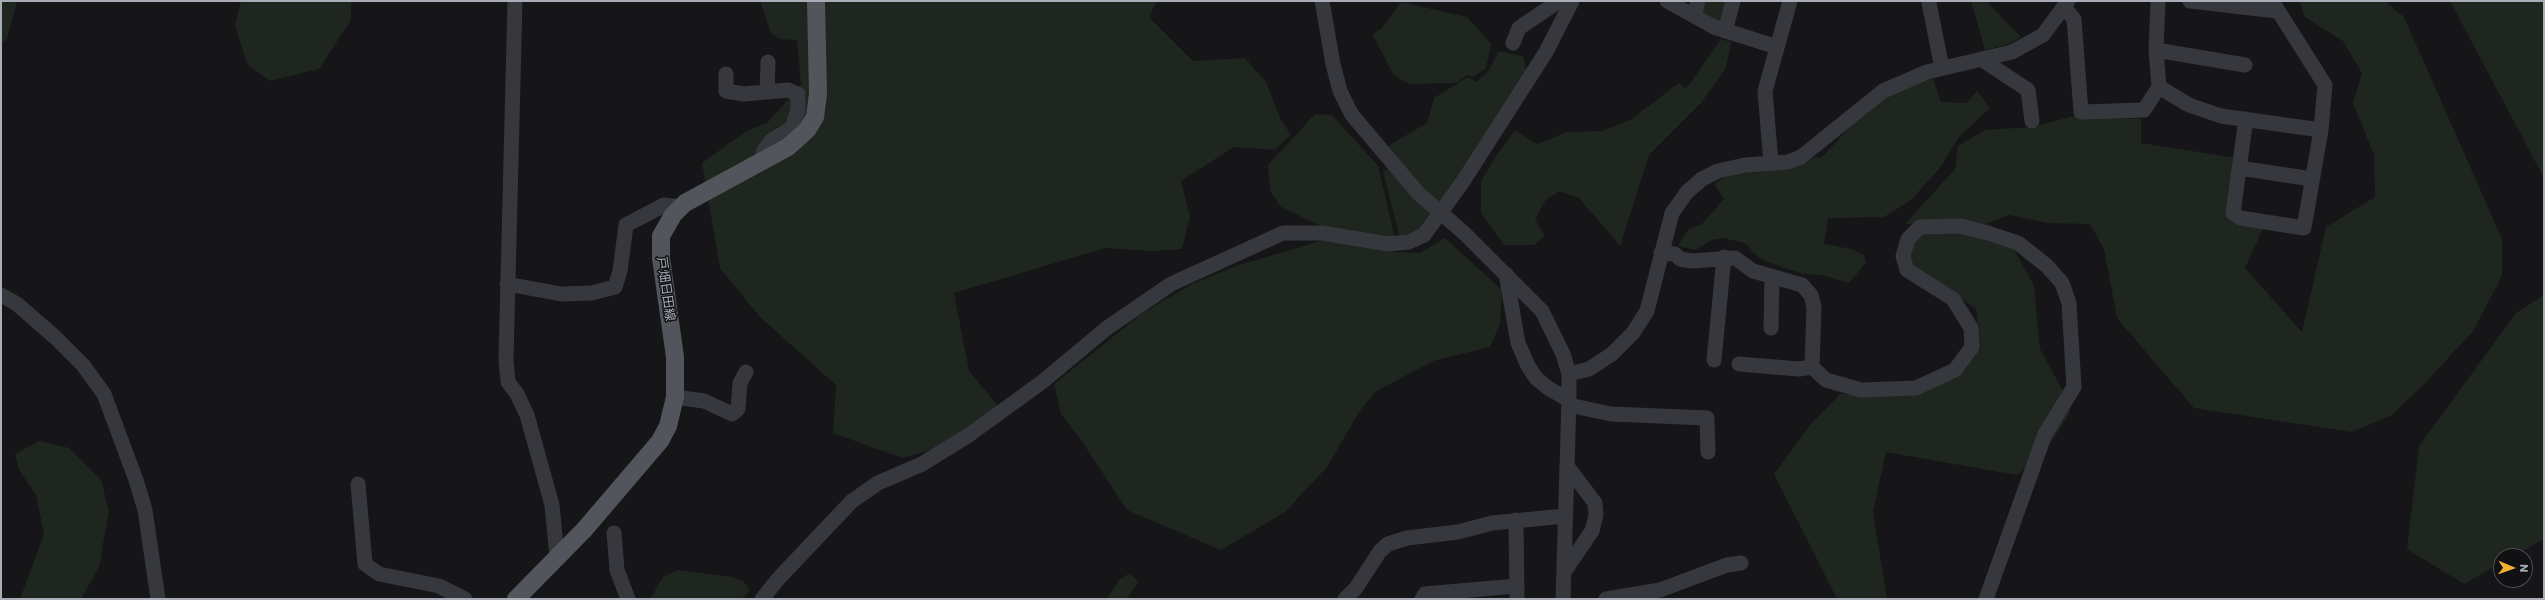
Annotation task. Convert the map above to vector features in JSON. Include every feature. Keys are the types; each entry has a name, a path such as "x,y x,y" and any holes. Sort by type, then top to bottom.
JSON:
{"main road":[{"name":"戸畑日田線","path":"516,599 584,530 660,441 668,426 675,398 675,357 660,244 666,224 681,207 788,147 807,130 815,117 818,94 816,1"}],"street":[{"path":"515,1 506,359 508,382 517,394 527,415 552,505 557,557"},
{"path":"1322,1 1333,64 1340,91 1352,115 1419,194 1506,274 1542,311 1553,332 1569,374 1563,599"},
{"path":"1513,43 1519,28 1559,1"},
{"path":"762,599 779,578 852,501 878,483 922,464 969,435 1042,382 1107,328 1171,284 1283,233 1322,233 1388,244 1409,242 1424,234 1462,183 1546,52 1572,1"},
{"path":"1667,1 1725,31 1777,47"},
{"path":"1694,16 1698,1"},
{"path":"1725,31 1733,1"},
{"path":"1771,163 1765,91 1790,1"},
{"path":"1569,374 1589,370 1612,354 1633,333 1647,311 1672,213 1687,192 1702,179 1718,172 1745,165 1788,162 1801,157 1883,91 1926,72 2012,52 2043,35 2066,4 2074,19 2081,112 2144,110 2159,87 2156,50 2158,1"},
{"path":"2190,1 2275,6 2321,76 2325,85 2322,130 2304,228 2240,218 2233,214 2246,119"},
{"path":"1929,3 1942,68"},
{"path":"2156,50 2245,65"},
{"path":"1981,59 2028,90 2032,121"},
{"path":"767,92 768,62"},
{"path":"726,74 726,91 744,94 788,90 798,94 798,110 792,128 771,141 764,150 762,161"},
{"path":"2159,87 2189,105 2208,112 2322,130"},
{"path":"2239,168 2312,179"},
{"path":"507,284 561,294 592,293 615,287 620,271 626,225 664,205 681,207"},
{"path":"1661,253 1675,254 1680,259 1691,261 1724,257 1735,258 1753,271 1802,285 1811,295 1814,307 1812,367 1826,380 1861,390 1916,388 1955,370 1972,347 1971,328 1952,299 1907,270 1903,256 1908,239 1920,227 1961,226 2018,243 2062,283 2069,303 2074,387 2045,434 1986,599"},
{"path":"1714,360 1724,257"},
{"path":"1506,274 1518,343 1528,366 1536,378 1569,402 1611,414 1707,418 1708,452"},
{"path":"1771,328 1772,276"},
{"path":"1,295 17,304 56,338 84,365 104,394 136,480 144,510 158,599"},
{"path":"1739,364 1799,369 1812,367"},
{"path":"675,398 704,401 732,414 738,409 740,383 746,372"},
{"path":"1563,573 1592,531 1596,515 1594,503 1567,466"},
{"path":"358,484 365,564 379,574 439,586 465,599"},
{"path":"1345,599 1356,588 1380,552 1388,544 1407,538 1458,532 1516,520 1565,516"},
{"path":"1422,599 1425,594 1517,592 1516,520"},
{"path":"614,533 617,570 628,599"},
{"path":"1606,599 1660,590 1727,564 1741,563"}],"shaded area":[{"path":"1,1 17,1 7,39 1,43"},
{"path":"241,1 351,1 351,20 319,69 270,81 247,64 235,25"},
{"path":"760,1 1159,1 1154,5 1150,18 1193,61 1245,58 1266,82 1281,120 1291,135 1275,150 1234,147 1181,181 1190,216 1182,249 1152,251 1105,248 954,293 969,371 999,407 938,448 902,458 833,433 836,385 760,317 720,268 702,163 745,132 768,122 801,85 797,40 780,39 771,33"},
{"path":"1702,1 1728,1 1722,24 1698,14"},
{"path":"1971,1 1986,1 2021,37 2009,44 1985,50"},
{"path":"2299,1 2385,1 2404,17 2502,239 2502,276 2473,331 2424,384 2392,415 2352,432 2194,408 2117,318 2104,249 2090,224 2048,223 2009,215 1980,226 1948,223 1905,224 1955,169 1958,146 1985,130 2032,127 2074,116 2141,119 2141,143 2236,158 2229,219 2264,226 2245,268 2302,332 2326,227 2375,197 2374,155 2353,103 2362,73 2343,41 2305,17"},
{"path":"2450,1 2544,1 2544,178"},
{"path":"1401,2 1467,17 1491,44 1486,68 1474,77 1468,75 1456,83 1409,84 1394,75 1372,34 1381,29"},
{"path":"1721,39 1731,42 1726,68 1701,103 1649,155 1620,246 1579,198 1559,191 1545,201 1535,219 1545,236 1534,245 1504,245 1481,213 1481,182 1496,156 1515,130 1537,144 1567,132 1602,131 1630,120 1679,83 1686,89"},
{"path":"1499,51 1523,56 1528,77 1440,207 1420,189 1388,146 1427,123 1434,98 1468,77 1476,82 1487,73"},
{"path":"1933,79 1941,102 1966,103 1977,91 1990,108 1959,137 1940,168 1911,200 1884,217 1828,218 1824,244 1851,249 1864,255 1866,263 1849,283 1822,275 1803,274 1765,261 1753,253 1747,244 1724,238 1712,240 1695,250 1678,246 1688,230 1702,224 1724,199 1714,184 1725,177 1752,169 1797,166 1815,157 1821,158 1871,105 1917,81"},
{"path":"1315,114 1332,115 1378,166 1395,238 1325,228 1281,207 1270,191 1268,165"},
{"path":"1390,168 1433,215 1420,231 1400,238 1383,171"},
{"path":"1920,231 1959,231 2013,247 2034,286 2040,349 2064,393 2070,412 2051,443 2017,475 1886,452 1873,512 1887,599 1837,599 1774,474 1811,424 1840,394 1909,396 1966,370 1979,333 1976,309 1915,267 1909,255 1912,242"},
{"path":"1445,238 1502,290 1500,324 1490,347 1433,361 1375,392 1359,412 1327,467 1285,512 1221,550 1127,510 1081,440 1061,414 1054,384 1144,312 1192,284 1239,265 1324,240 1392,252 1420,253"},
{"path":"2544,295 2544,539 2528,548 2493,548 2493,568 2464,584 2407,549 2419,446 2516,313"},
{"path":"39,441 69,448 101,480 109,511 99,567 81,599 20,599 44,534 36,495 19,470 15,454"},
{"path":"678,570 732,577 743,581 750,590 742,599 650,599 663,577"},
{"path":"1130,573 1138,582 1127,599 1107,599 1119,580"}]}
